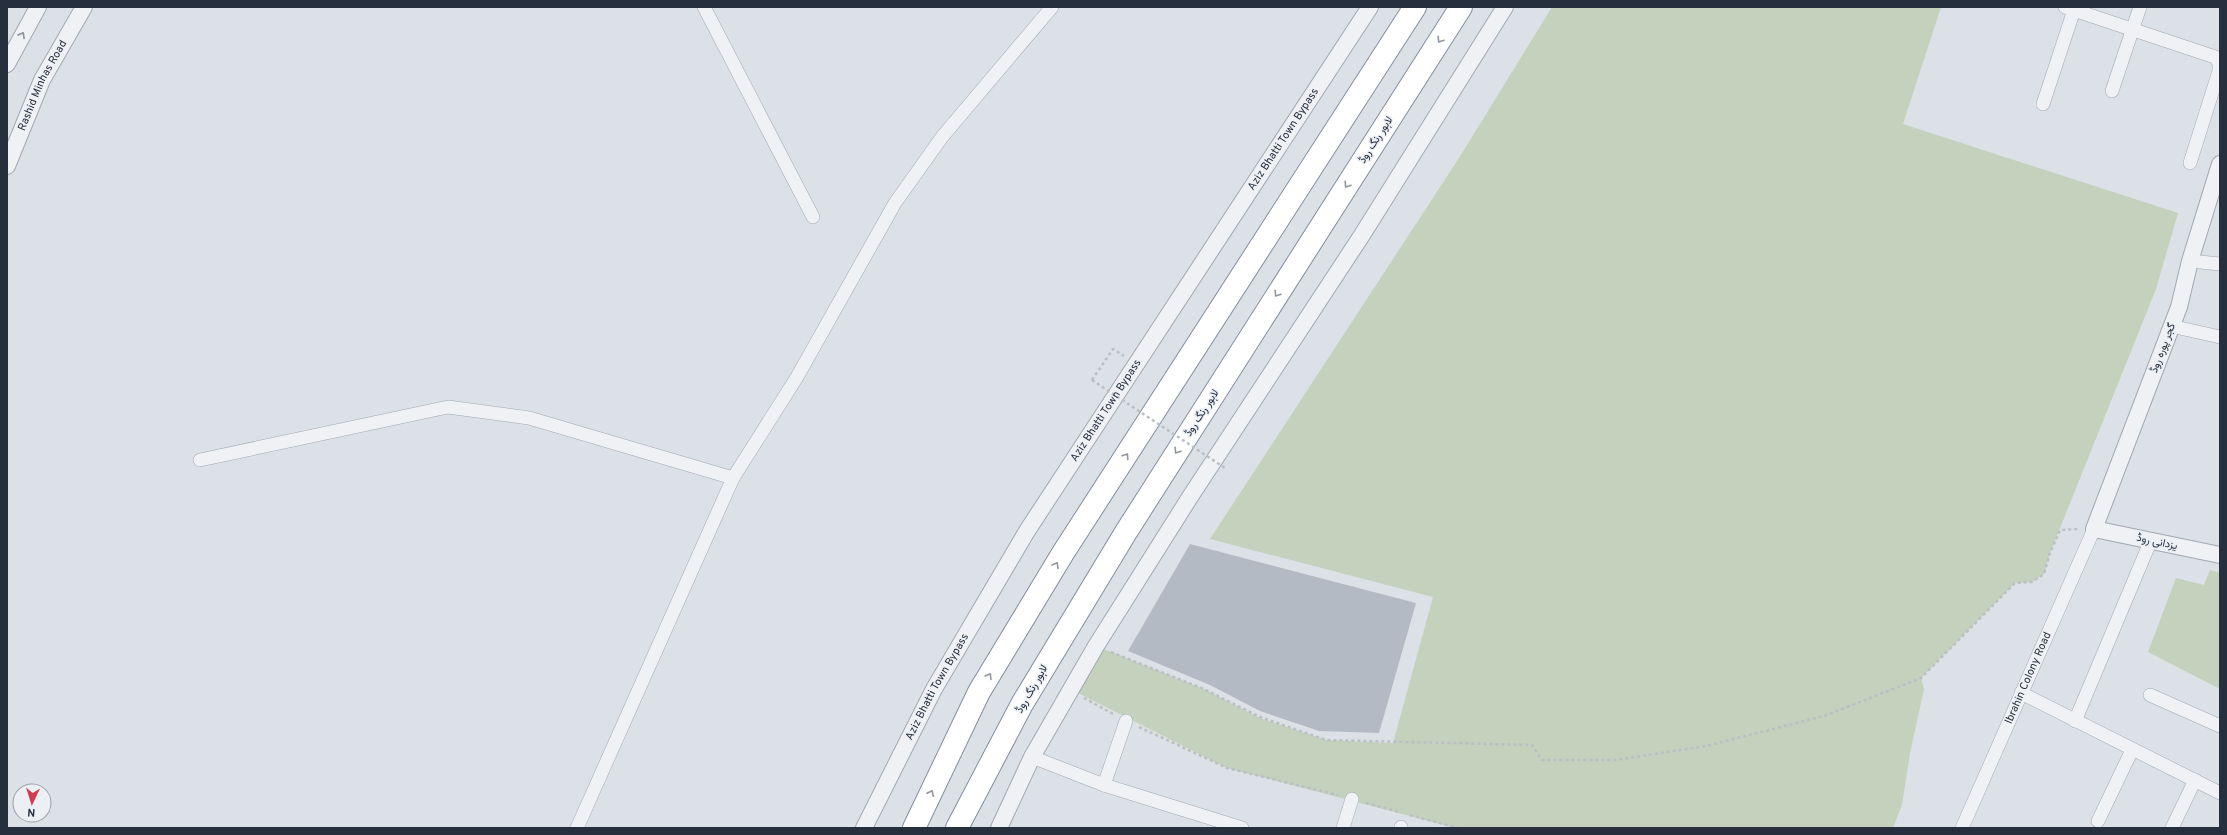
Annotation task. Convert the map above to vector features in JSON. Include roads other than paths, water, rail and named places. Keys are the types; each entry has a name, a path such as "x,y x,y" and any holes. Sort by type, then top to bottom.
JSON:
{"highway":[{"path":"914,828 979,692 1063,553 1415,7"},
{"name":"لاہور رنگ روڈ","path":"957,828 1022,704 1126,532 1461,7"}],"street":[{"path":"7,64 38,7"},
{"name":"Rashid Minhas Road","path":"7,166 42,80 84,7"},
{"path":"704,7 814,217"},
{"path":"577,828 733,478 797,377 894,203 942,137 1052,7"},
{"name":"Aziz Bhatti Town Bypass","path":"864,828 934,689 1026,531 1370,7"},
{"path":"998,828 1032,757 1096,646 1190,497 1358,242 1506,7"},
{"path":"2112,91 2140,7"},
{"path":"2043,104 2070,9 2211,55 2215,57 2219,63 2219,72 2190,163"},
{"name":"گجر پورہ روڈ","path":"2094,529 2179,307 2190,261 2220,164"},
{"path":"2190,261 2220,264"},
{"path":"2171,326 2220,337"},
{"path":"200,460 448,407 530,418 733,478"},
{"name":"یزدانی روڈ","path":"2094,529 2220,555"},
{"name":"Ibrahin Colony Road","path":"1962,828 2094,529"},
{"path":"2075,721 2151,540"},
{"path":"2021,693 2220,793"},
{"path":"2150,695 2220,726"},
{"path":"1104,785 1126,721"},
{"path":"2098,821 2132,750"},
{"path":"1032,757 1104,785 1217,824 1242,828"},
{"path":"2172,828 2195,780"},
{"path":"1343,828 1352,799"}]}
